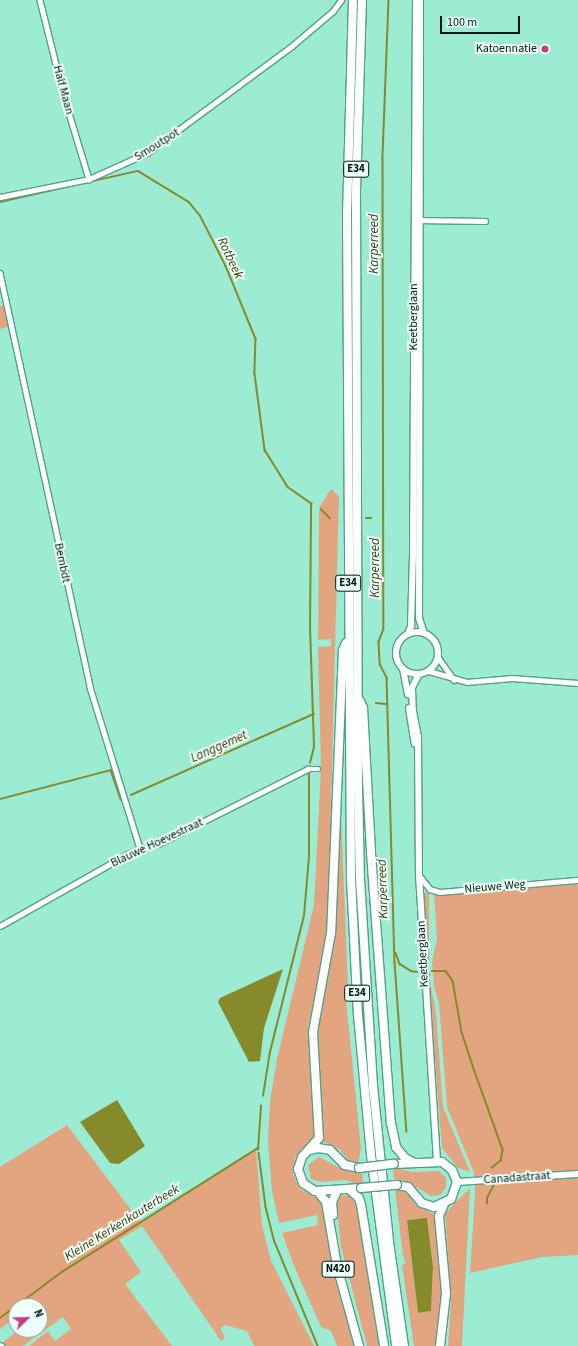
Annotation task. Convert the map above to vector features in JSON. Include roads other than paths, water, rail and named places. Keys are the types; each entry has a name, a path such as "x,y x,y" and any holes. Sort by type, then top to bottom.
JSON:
{"highway":[{"name":"E34","path":"353,0 348,123 348,639 351,879 358,1015 371,1162 396,1346"},
{"name":"E34","path":"362,0 356,148 360,878 368,1032 383,1191 404,1346"},
{"path":"309,1150 320,1138 313,1032 331,933 343,650 348,639"},
{"path":"358,693 363,708 372,868 392,1123 396,1147 405,1158 413,1162"},
{"path":"309,1150 318,1148 330,1150 345,1165 359,1168 436,1161 452,1170 457,1182 455,1194 444,1204 440,1216 446,1293 440,1346"},
{"name":"N420","path":"309,1150 299,1162 300,1177 308,1188 318,1192 326,1202 337,1266 359,1346"},
{"path":"318,1192 350,1190 397,1184 408,1187 416,1197 428,1206 444,1204"},
{"path":"350,1190 359,1198 361,1205 384,1346"},
{"name":"N420","path":"337,1191 332,1202 336,1237 347,1289 364,1346"}],"main road":[{"name":"Keetberglaan","path":"408,634 411,626 414,546 416,0"},
{"name":"Keetberglaan","path":"420,0 418,220 419,618 424,633"},
{"path":"424,633 434,641 438,657 428,671 419,674 404,669 397,658 397,650 400,641 408,634 424,633"},
{"name":"Keetberglaan","path":"404,669 407,678 410,722 416,747 419,875 436,1161"},
{"name":"Keetberglaan","path":"416,747 418,737 412,711 412,688 419,674"},
{"name":"Canadastraat","path":"457,1182 578,1174"}],"street":[{"name":"Half Maan","path":"40,0 65,100 89,179"},
{"name":"Smoutpot","path":"0,197 89,179 127,164 166,142 292,46 333,11 341,0"},
{"path":"418,220 485,221"},
{"name":"Bembdt","path":"0,273 90,687 140,849"},
{"path":"438,657 454,680"},
{"path":"428,671 454,680 467,682 512,678 578,683"},
{"name":"Blauwe Hoevestraat","path":"0,926 140,849 158,844 308,769 318,769"},
{"name":"Nieuwe Weg","path":"419,875 430,889 440,892 578,880"}],"waterway":[{"name":"Karperreed","path":"389,0 383,159 384,629 379,642 380,664 387,678 395,962 407,1132"},
{"name":"Rotbeek","path":"0,202 138,171 189,202 200,215 226,266 256,339 255,374 265,450 288,487 312,504"},
{"path":"310,763 314,747 310,628 311,504"},
{"name":"Rotbeek","path":"321,509 330,518"},
{"name":"Rotbeek","path":"366,518 371,518"},
{"name":"Langgemet","path":"376,703 386,704"},
{"name":"Langgemet","path":"131,795 314,714"},
{"name":"Langgemet","path":"0,799 111,770 121,799"},
{"path":"263,1096 270,1052 304,916 309,857 309,773"},
{"path":"396,953 400,964 411,971 417,972"},
{"path":"432,971 446,971 453,981 462,1032 503,1150 501,1161 492,1168"},
{"path":"258,1150 261,1106"},
{"name":"Kleine Kerkenkauterbeek","path":"0,1318 62,1272 258,1148"},
{"path":"259,1153 266,1207 275,1242 318,1346"},
{"path":"487,1204 487,1198 494,1185"}],"place":[{"name":"Katoennatie","path":"545,49"}]}
